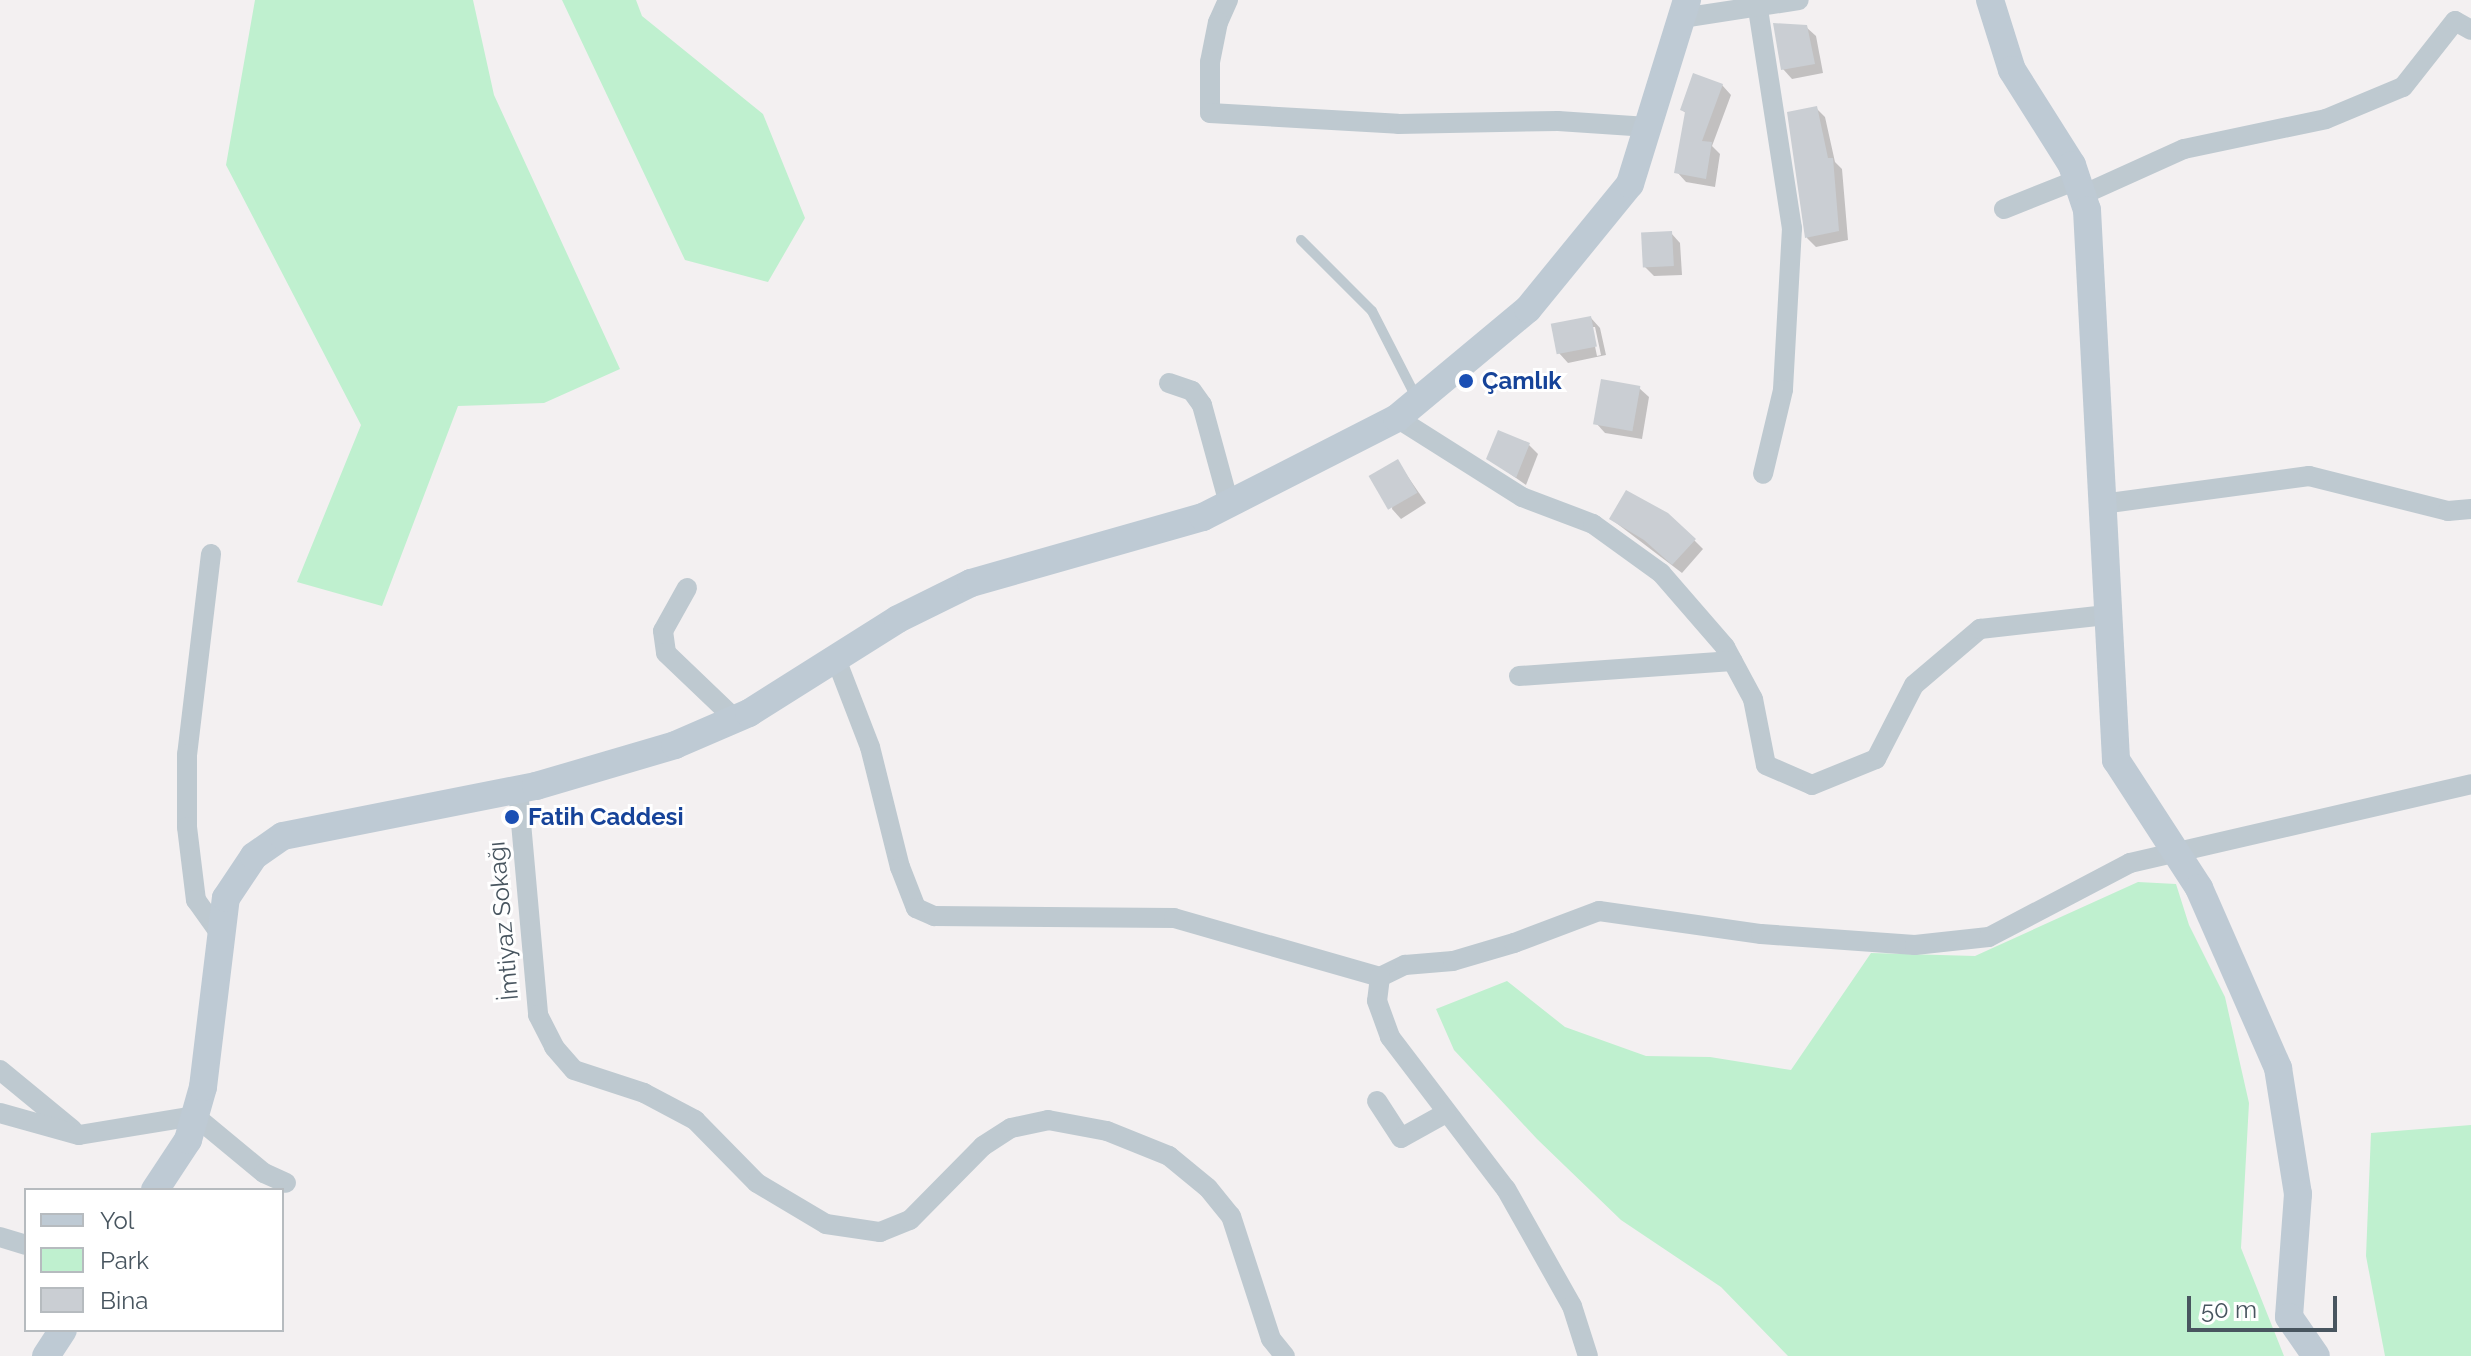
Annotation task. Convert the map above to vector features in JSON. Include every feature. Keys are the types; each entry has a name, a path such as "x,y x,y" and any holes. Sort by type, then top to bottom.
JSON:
{"street":[{"path":"1228,0 1218,22 1210,62 1210,113 1398,124 1558,121 1648,127"},
{"path":"156,1188 188,1140 203,1087 226,898 254,856 283,836 518,789 675,745 735,719 898,619 971,583 1203,517 1407,410 1528,309 1584,245 1630,184 1684,9 1758,9 1799,0"},
{"path":"1990,0 2012,70 2079,188 2094,294 2106,615 2116,760 2199,888 2278,1068 2298,1194 2289,1317 2316,1356"},
{"path":"1758,9 1792,228 1783,390 1763,474"},
{"path":"2004,209 2079,188 2184,149 2326,119 2403,87 2455,21 2471,30"},
{"path":"1169,383 1192,391 1202,405 1229,504"},
{"path":"1407,410 1522,497 1605,532 1661,573 1732,661 1753,699 1766,765 1812,785 1876,759 1914,685 1980,629 2106,615"},
{"path":"2102,504 2309,476 2448,511 2471,509"},
{"path":"211,554 187,754 187,827 196,900 221,935"},
{"path":"687,588 663,631 666,653 735,719"},
{"path":"836,659 870,747 900,867 916,908 934,916 1174,918 1380,977 1405,965 1453,961 1514,943 1599,911 1761,934 1915,945 1989,937 2130,863 2471,784"},
{"path":"1519,676 1732,661"},
{"name":"İmtiyaz Sokağı","path":"518,789 538,1015 554,1047 574,1070 644,1093 695,1120 757,1183 826,1224 880,1232 910,1220 983,1146 1011,1128 1048,1120 1107,1131 1169,1156 1208,1188 1231,1216 1271,1339 1285,1356"},
{"path":"1380,977 1377,1001 1390,1037 1506,1189 1572,1306 1588,1356"},
{"path":"0,1070 79,1135"},
{"path":"1377,1101 1401,1138 1446,1113"},
{"path":"0,1113 79,1135 195,1116 264,1173 286,1183"},
{"path":"0,1237 24,1244"},
{"path":"46,1356 62,1332"}],"lane":[{"path":"1301,240 1372,311 1407,410"}],"green space":[{"path":"255,0 473,0 494,95 620,369 544,403 458,406 382,606 297,582 361,425 226,165"},
{"path":"562,0 636,0 642,16 763,114 805,218 768,282 685,260"},
{"path":"2138,882 2176,884 2189,925 2225,997 2249,1103 2241,1248 2284,1356 1788,1356 1721,1287 1621,1220 1537,1139 1454,1050 1436,1009 1507,981 1565,1027 1646,1056 1710,1057 1791,1070 1871,953 1975,956"},
{"path":"2471,1125 2471,1356 2385,1356 2366,1256 2371,1133"}],"building":[{"path":"1773,23 1807,25 1815,64 1781,70"},
{"path":"1693,73 1723,84 1702,141 1712,142 1706,179 1674,173 1685,112 1680,110"},
{"path":"1817,106 1828,158 1833,158 1839,231 1805,238 1787,112"},
{"path":"1672,231 1674,266 1643,268 1641,233"},
{"path":"1591,316 1597,346 1557,354 1551,324"},
{"path":"1601,379 1640,386 1632,431 1593,424"},
{"path":"1498,430 1530,443 1516,478 1486,459"},
{"path":"1398,459 1418,493 1388,510 1369,476"},
{"path":"1626,490 1668,513 1696,539 1672,565 1644,540 1609,519"}],"place":[{"name":"Çamlık","path":"1466,381"},
{"name":"Fatih Caddesi","path":"512,817"}]}
